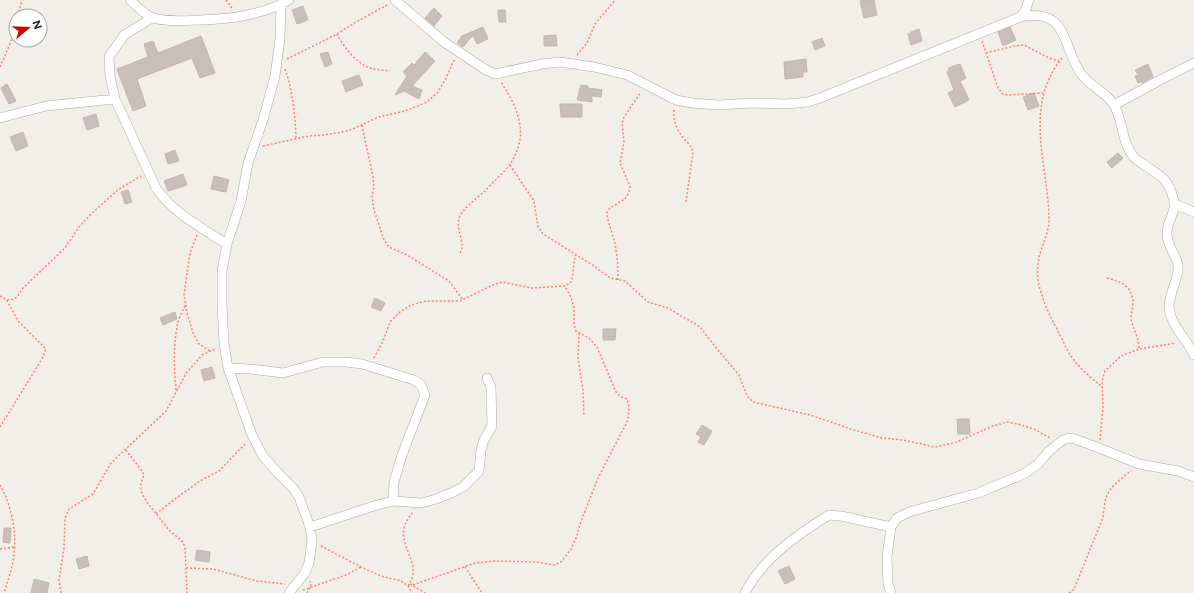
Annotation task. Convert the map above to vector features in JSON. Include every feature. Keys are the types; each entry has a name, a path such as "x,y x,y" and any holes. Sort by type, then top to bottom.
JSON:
{"street":[{"path":"130,0 152,18 172,21 237,17 285,2 280,40 281,66 274,76 263,120 248,164 241,201 227,244 222,271 224,344 228,368 252,435 263,456 300,497 310,527 312,541 309,563 305,573 294,590"},
{"path":"396,0 444,42 486,70 495,74 542,64 560,62 571,63 627,75 676,100 718,105 752,103 786,104 808,102 1020,17 1037,15 1044,16 1058,25 1063,32 1082,75 1114,105 1128,150 1134,158 1163,177 1168,184 1175,204 1174,214 1169,221 1167,237 1178,267 1169,307 1174,322 1194,355"},
{"path":"1020,17 1025,11 1029,0"},
{"path":"152,18 124,36 109,57 110,76 115,100 161,197 200,228 227,244"},
{"path":"1114,105 1194,63"},
{"path":"0,118 46,106 115,100"},
{"path":"1175,204 1194,212"},
{"path":"228,368 283,373 323,362 346,362 362,364 414,380 421,385 425,395 402,455 394,482 393,501"},
{"path":"310,527 393,501 422,503 451,493 463,487 479,471 482,445 492,426 491,387 487,378"},
{"path":"891,593 888,584 887,556 891,527 897,518 909,512 978,492 1024,474 1038,464 1049,451 1063,440 1069,438 1139,464 1178,471 1194,477"},
{"path":"745,593 759,571 774,556 829,515 841,516 891,527"}],"path":[{"path":"296,138 293,96 281,66 396,0"},
{"path":"571,63 587,43 595,24 615,0"},
{"path":"980,32 998,88 1003,94 1043,93"},
{"path":"337,34 345,48 356,59 370,68 390,71"},
{"path":"986,53 1024,45 1034,52 1060,61"},
{"path":"0,67 8,48"},
{"path":"1070,50 1060,61 1043,93 1040,115 1040,149 1048,198 1049,223 1040,254 1037,276 1041,295 1066,350 1074,362 1102,388"},
{"path":"253,149 296,138 348,131 379,117 405,111 427,102 438,92 446,78 457,51"},
{"path":"460,252 462,247 459,229 460,216 467,207 510,165 517,152 520,138 521,126 515,107 495,74"},
{"path":"618,280 617,252 607,219 607,212 610,208 625,199 629,192 630,186 620,163 624,142 622,123 646,84"},
{"path":"676,100 674,117 675,124 693,152 686,202"},
{"path":"362,125 373,177 374,187 372,196 374,210 384,240 389,247 407,255 449,281 464,300"},
{"path":"510,165 534,201 538,227 543,234 594,266 610,278 625,281 648,302 668,308 700,327 716,349 739,375 747,396 753,402 810,415 882,438 903,440 935,447 954,443 993,426 1007,422 1034,429 1058,444"},
{"path":"0,296 13,300 19,297 22,289 65,248 79,227 92,213 119,189 148,172"},
{"path":"200,228 190,253 184,295 193,333 199,344 210,351"},
{"path":"368,366 384,341 390,322 400,312 412,305 426,301 464,300 502,282 531,288 565,286 572,280 575,254"},
{"path":"1107,278 1122,282 1130,290 1133,301 1131,320 1138,336 1139,349"},
{"path":"312,541 361,568 409,585 413,585 475,563 495,561 537,562 554,565 561,562 571,549 598,478 628,420 629,407 627,400 616,392 602,355 597,347 589,338 576,331 574,326 574,308 571,297 565,286"},
{"path":"0,427 42,359 46,349 18,321 6,299"},
{"path":"176,390 174,359 176,339 178,322 185,303"},
{"path":"579,333 578,358 583,390 584,415"},
{"path":"1099,448 1102,408 1102,381 1105,371 1121,356 1139,349 1186,342"},
{"path":"61,593 59,580 64,548 65,518 70,509 93,494 111,463 166,411 187,372 202,355 224,344"},
{"path":"0,418 5,420"},
{"path":"156,514 187,490 219,471 252,435"},
{"path":"125,449 144,475 141,483 141,491 146,501 169,530 183,542 186,548 187,593"},
{"path":"1069,593 1074,588 1102,520 1105,511 1105,499 1110,490 1119,480 1139,464"},
{"path":"0,485 10,510 15,547 4,593"},
{"path":"412,593 409,585 414,574 411,560 404,542 404,527 413,512 422,503"},
{"path":"0,549 15,547"},
{"path":"464,567 482,593"},
{"path":"186,568 213,570 294,590 346,575 361,568"},
{"path":"413,585 425,593"}],"building":[{"path":"874,0 877,15 864,18 860,1"},
{"path":"303,6 308,20 297,24 292,10"},
{"path":"434,8 442,16 434,26 425,18"},
{"path":"498,10 505,10 506,22 499,22"},
{"path":"483,27 488,39 477,44 473,35 463,47 457,43 462,36"},
{"path":"1010,27 1016,40 1003,46 998,32"},
{"path":"919,29 922,41 911,45 908,34"},
{"path":"556,35 557,46 544,46 544,36"},
{"path":"201,36 215,73 200,78 192,58 137,79 146,106 133,111 117,69 148,57 144,44 153,41 158,53"},
{"path":"822,38 825,46 815,50 812,42"},
{"path":"328,52 332,64 325,67 320,54"},
{"path":"425,52 435,61 412,86 422,90 419,99 404,91 395,95 407,76 403,72 412,63 414,65"},
{"path":"806,59 807,72 803,72 803,77 785,79 784,62"},
{"path":"960,64 966,78 960,81 969,100 955,107 948,93 954,90 947,72 949,71 948,68"},
{"path":"1148,64 1153,77 1142,83 1142,81 1138,83 1135,76 1138,75 1135,70"},
{"path":"359,75 363,85 346,92 342,81"},
{"path":"7,84 16,101 9,104 1,88"},
{"path":"581,85 588,86 588,88 602,90 601,97 592,96 592,102 577,100"},
{"path":"1034,93 1039,106 1028,110 1023,97"},
{"path":"560,104 582,104 582,117 561,117"},
{"path":"96,114 99,126 87,130 83,118"},
{"path":"23,132 28,146 16,151 10,137"},
{"path":"175,150 179,161 168,164 165,154"},
{"path":"1118,153 1123,158 1112,168 1107,162"},
{"path":"183,174 187,185 168,191 164,181"},
{"path":"214,176 229,180 226,192 211,189"},
{"path":"128,190 132,202 125,204 121,192"},
{"path":"375,298 385,303 381,311 371,307"},
{"path":"175,312 177,319 163,325 160,318"},
{"path":"603,329 616,329 615,340 603,340"},
{"path":"212,367 215,378 204,381 201,370"},
{"path":"957,419 969,419 970,434 958,434"},
{"path":"702,425 712,431 704,445 698,442 701,437 696,434"},
{"path":"4,528 11,528 10,543 3,542"},
{"path":"197,550 210,552 209,562 195,560"},
{"path":"87,556 89,566 79,569 76,559"},
{"path":"789,566 795,579 785,584 778,571"},
{"path":"34,579 49,583 47,593 31,593"}]}
